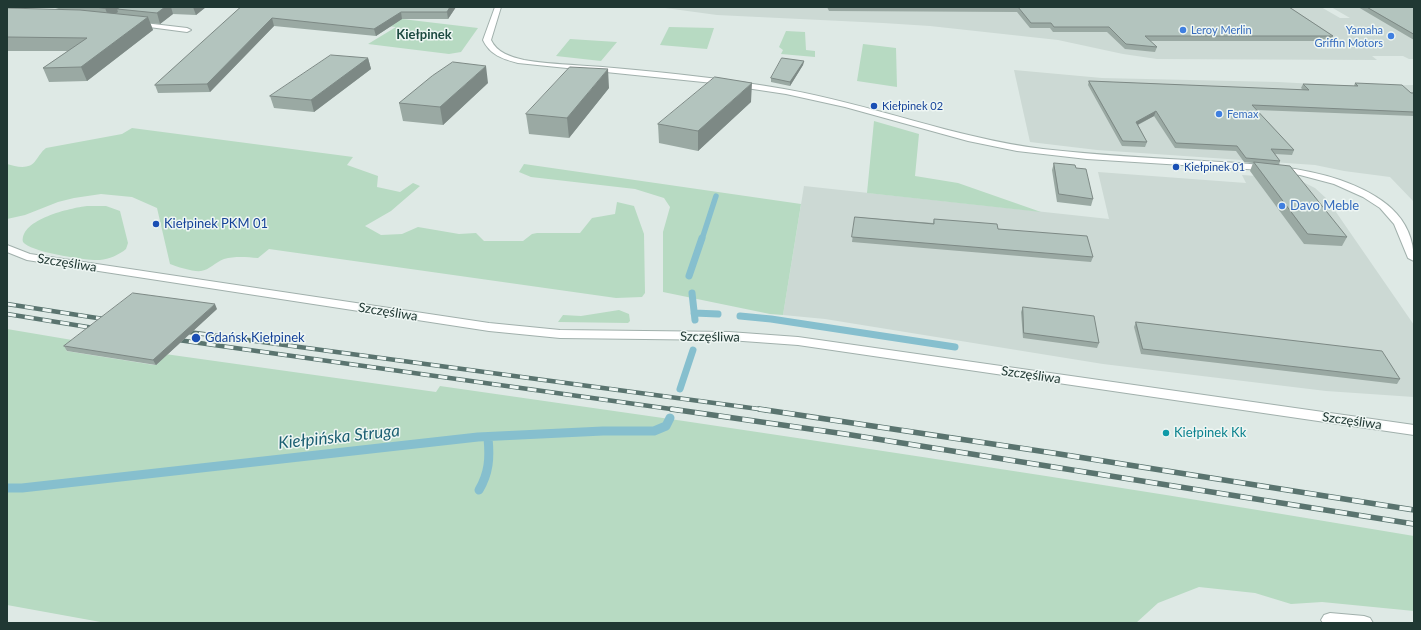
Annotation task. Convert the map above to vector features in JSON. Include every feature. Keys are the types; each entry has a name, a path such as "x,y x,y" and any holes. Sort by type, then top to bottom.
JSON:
{"street":[{"path":"498,7 488,35 488,45 496,52 518,61 714,81 772,89 823,99 1014,148 1100,157 1275,169 1319,177 1354,189 1379,203 1396,218 1414,258"},
{"path":"127,23 187,30"},
{"name":"Szczęśliwa","path":"7,248 27,257 112,271 489,327 560,334 728,336 798,341 1414,430"},
{"path":"1330,620 1364,623"}],"shaded area":[{"path":"658,7 1321,7 1340,18 1350,18 1331,7 1414,7 1414,59 1409,59 1403,56 1372,56 1377,60 1157,59 1123,54 1058,40 930,26 717,15"},
{"name":"Femax","path":"1014,70 1102,78 1278,82 1353,86 1414,85 1414,202 1390,177 1344,171 1315,165 1097,150 1030,142"},
{"path":"1098,172 1246,183 1242,175 1288,178 1301,181 1315,188 1327,199 1414,325 1414,397 1326,391 1103,364 825,319 783,315 804,186 1109,219"}],"green space":[{"path":"317,18 402,19 478,28 461,52 449,54 368,44 396,27"},
{"path":"669,27 714,28 707,49 660,45"},
{"path":"786,31 805,32 806,50 815,51 815,57 781,54 783,50 779,47"},
{"path":"570,39 617,42 601,61 556,56"},
{"path":"863,44 896,48 897,87 857,81"},
{"path":"874,121 919,134 915,176 958,183 1041,212 867,193"},
{"path":"132,128 353,157 347,165 378,176 377,187 400,192 413,183 420,186 391,211 365,226 381,235 402,234 418,227 459,234 476,233 484,241 523,241 532,234 537,233 580,233 592,218 615,214 617,202 634,206 644,234 645,293 642,297 616,298 269,249 258,258 228,258 221,260 210,268 204,270 190,270 170,264 157,208 132,197 101,194 74,198 58,202 25,215 7,219 7,164 19,167 27,166 33,163 46,148 122,134"},
{"path":"524,164 801,204 783,315 770,314 663,292 663,232 670,207 664,198 635,189 531,177 519,172"},
{"path":"87,206 106,206 120,211 128,243 126,249 110,258 93,260 47,252 28,246 23,242 24,234 29,227 38,221 59,212"},
{"path":"619,310 629,314 630,321 628,323 558,322 563,315 581,316"},
{"path":"7,329 78,341 66,351 154,365 165,354 436,392 440,386 927,458 1414,536 1414,611 1322,602 1291,604 1255,593 1199,587 1158,603 1136,623 106,623 7,605"}],"building":[{"path":"121,7 165,7 157,13 117,9"},
{"path":"241,7 450,7 447,12 401,12 374,29 272,18 207,84 155,85"},
{"name":"Leroy Merlin","path":"1018,7 1289,7 1333,36 1145,36 1157,47 1126,44 1109,27 1054,27 1051,23 1031,23"},
{"path":"1367,7 1414,7 1414,34"},
{"path":"7,8 80,10 148,17 81,67 43,68 87,38 7,37"},
{"path":"331,55 368,58 311,100 270,96"},
{"path":"782,58 804,61 790,82 771,78"},
{"path":"453,62 486,66 440,107 399,103 432,76"},
{"path":"570,67 608,69 567,118 526,114"},
{"path":"715,77 752,83 698,131 658,124"},
{"path":"1089,81 1309,90 1303,84 1358,86 1355,83 1402,85 1411,93 1414,93 1414,112 1252,105 1294,150 1271,149 1280,161 1246,158 1237,146 1176,143 1156,111 1136,122 1147,142 1123,141"},
{"path":"1254,162 1290,166 1347,237 1308,234"},
{"path":"1054,163 1075,165 1076,168 1086,169 1093,199 1059,194"},
{"path":"855,217 934,224 934,219 997,224 998,229 1087,236 1093,257 852,237"},
{"path":"133,293 215,304 153,360 64,346"},
{"path":"1023,307 1094,316 1099,343 1024,333"},
{"path":"1136,322 1382,351 1400,379 1143,349"}],"waterway":[{"path":"702,239 716,196"},
{"path":"689,276 702,238"},
{"path":"692,293 694,313"},
{"path":"694,313 718,314"},
{"path":"694,313 695,320"},
{"path":"740,316 771,319 955,347"},
{"path":"680,389 693,350"},
{"name":"Kiełpińska Struga","path":"7,488 22,488 478,437 603,431 654,431 666,426 670,418"},
{"path":"479,490 487,471 489,452 488,438"}],"railway":[{"path":"7,304 110,320"},
{"path":"7,314 100,329"},
{"path":"181,331 763,410"},
{"path":"171,339 676,410"},
{"path":"671,409 676,410"},
{"path":"676,410 845,434 1414,524"},
{"path":"763,410 1053,453 1414,510"}],"place":[{"name":"Leroy Merlin","path":"1183,30"},
{"name":"Yamaha Griffin Motors","path":"1391,36"},
{"name":"Kiełpinek 02","path":"874,106"},
{"name":"Femax","path":"1219,114"},
{"name":"Kiełpinek 01","path":"1176,167"},
{"name":"Davo Meble","path":"1282,206"},
{"name":"Kiełpinek PKM 01","path":"156,224"},
{"name":"Gdańsk Kiełpinek","path":"196,338"},
{"name":"Kiełpinek Kk","path":"1166,433"}],"district":[{"name":"Kiełpinek","path":"424,35"}]}
